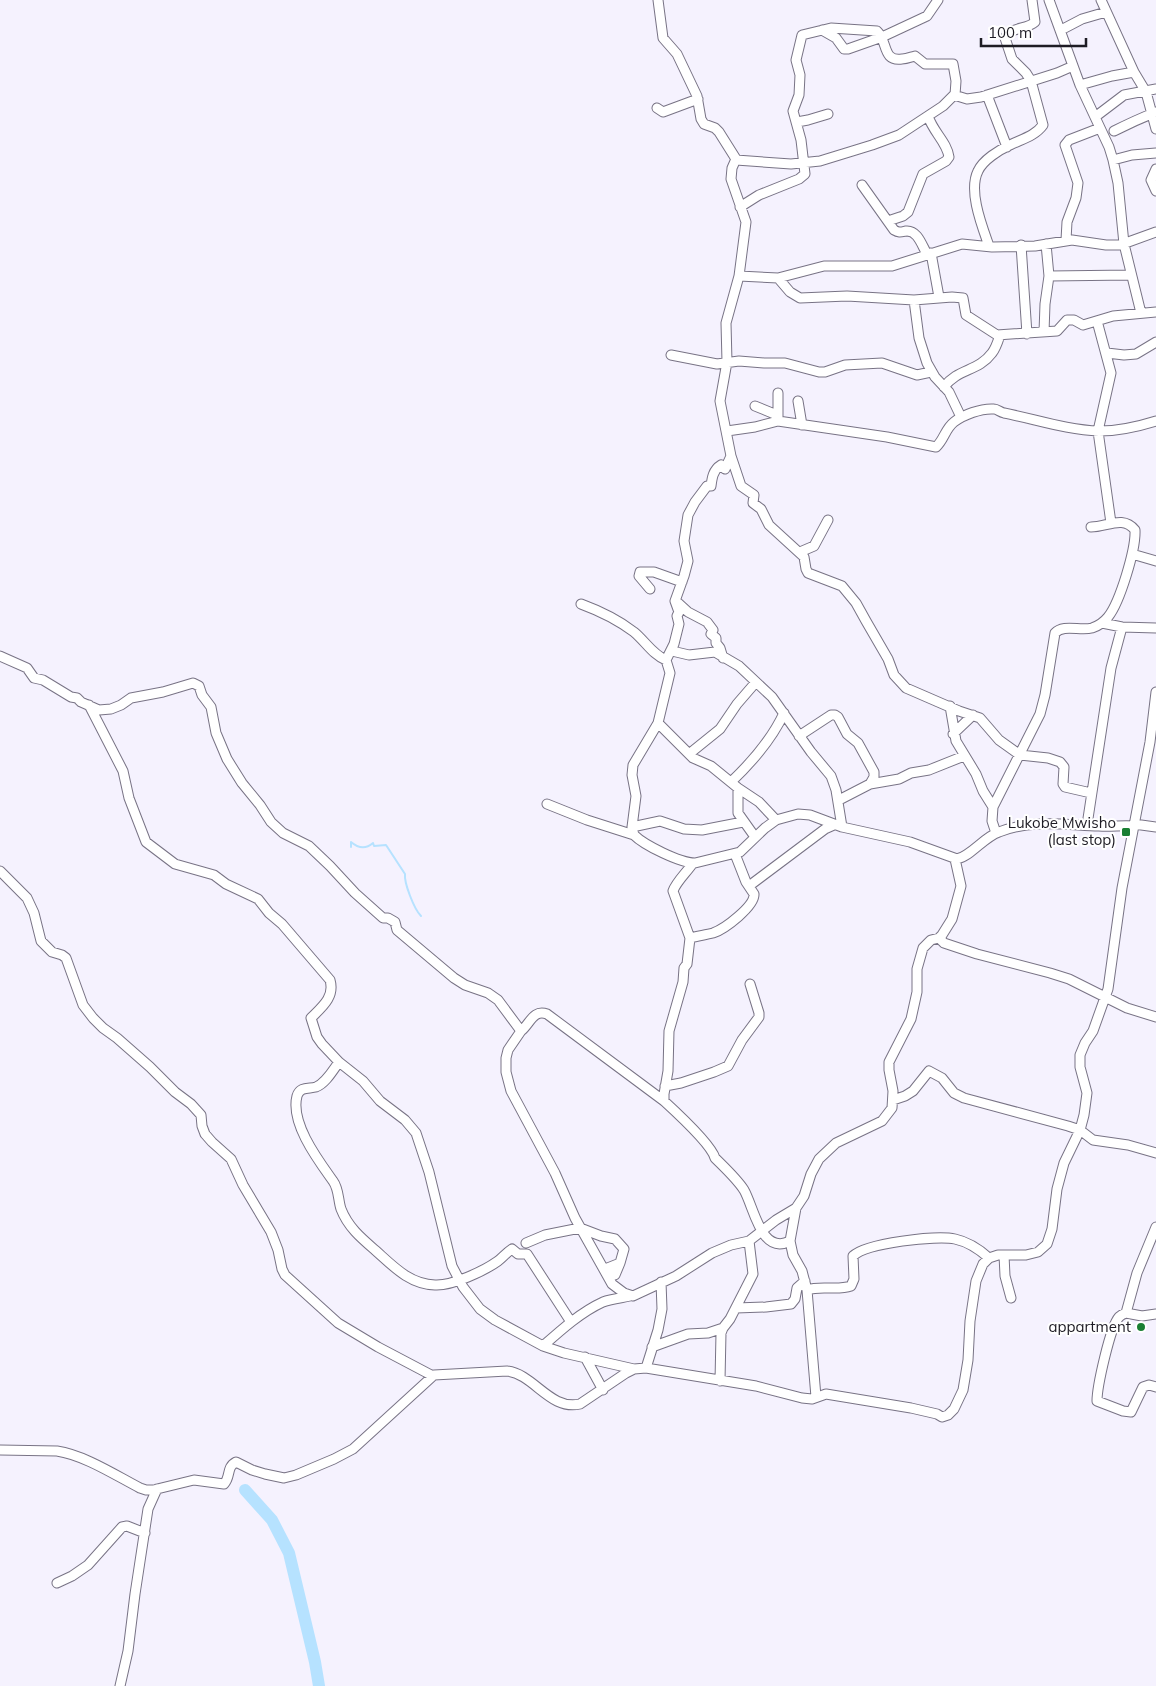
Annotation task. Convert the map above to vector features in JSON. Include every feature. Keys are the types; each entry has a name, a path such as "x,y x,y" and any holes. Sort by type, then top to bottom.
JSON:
{"street":[{"path":"658,0 663,38 677,54 698,99 700,119 704,124 715,128 719,132 736,160"},
{"path":"822,30 836,38 844,49 882,37 927,16 938,0"},
{"path":"988,246 976,203 976,176 982,165 1007,146 1036,133 1043,125 1031,81 1012,58 1005,38 1013,30 1032,25 1036,22 1032,0"},
{"path":"1049,0 1080,85 1109,147 1113,160 1121,204 1124,244 1141,313"},
{"path":"1101,0 1134,72 1146,92 1154,113 1156,129"},
{"path":"1061,30 1106,12"},
{"path":"736,160 805,164 892,138 928,116 955,95 956,80 953,64 925,64 915,56 901,60 892,58 887,53 882,37 874,30 863,31 836,28 802,36 797,50 796,62 800,74 799,95 793,110 805,164 805,174 801,178 759,195 740,207"},
{"path":"955,95 966,100 987,95 1057,73 1073,66"},
{"path":"1080,85 1134,72"},
{"path":"1095,117 1124,96 1156,89"},
{"path":"987,95 1007,146"},
{"path":"657,108 663,112 698,99"},
{"path":"1114,131 1128,125 1132,121 1154,113"},
{"path":"797,122 828,114"},
{"path":"888,221 903,216 908,212 924,173 949,157 945,144 934,130 928,116"},
{"path":"1066,240 1067,222 1076,198 1078,183 1065,145 1069,140 1100,128"},
{"path":"1113,160 1132,155 1156,153"},
{"path":"736,160 732,168 731,179 746,222 739,276 726,323 727,362 720,401 731,456 741,486 754,495 753,503 761,509 767,524 804,557 808,573 842,586 856,603 899,681 911,691 980,718 999,740 1020,755 1048,758 1060,762 1064,767 1063,782 1065,786 1091,794"},
{"path":"1156,169 1153,180 1156,191"},
{"path":"862,185 893,229 897,232 910,231 920,240 929,254 940,297"},
{"path":"739,276 778,278 824,266 892,266 962,244 988,246 1021,245 1046,244 1066,240 1106,245 1124,244 1156,232"},
{"path":"1044,332 1048,276 1046,244"},
{"path":"1021,245 1027,334"},
{"path":"1048,276 1131,275"},
{"path":"778,278 790,292 800,298 847,296 914,300 940,297 964,298 966,315 995,334 1000,335 1056,331 1067,320 1074,320 1083,325 1113,316 1156,312"},
{"path":"914,300 919,338 932,372 952,397 960,415"},
{"path":"1097,321 1107,354 1111,376 1098,431 1111,523"},
{"path":"944,388 955,376 975,368 986,359 992,353 1000,335"},
{"path":"1107,354 1136,354 1156,342"},
{"path":"671,355 717,364 727,362 785,363 825,372 845,365 882,363 917,375 932,372"},
{"path":"778,393 778,418"},
{"path":"798,400 802,425"},
{"path":"755,406 778,418 802,425 887,437 936,447 942,442 948,428 954,422 980,410 996,409 1002,413 1043,422 1098,431 1120,430 1155,420"},
{"path":"727,431 750,428 778,418"},
{"path":"666,660 672,651 679,624 677,616 679,612 675,601 688,561 684,541 688,515 700,493 707,486 711,486 716,468 721,465 725,469 731,456"},
{"path":"800,552 814,546 828,520"},
{"path":"996,833 992,821 992,807 1037,721 1042,706 1055,633 1061,628 1083,630 1102,623 1109,616 1116,602 1132,554 1135,533 1134,528 1127,522 1091,527"},
{"path":"1132,554 1156,561"},
{"path":"650,589 639,576 640,572 654,572 682,582"},
{"path":"675,601 688,612 707,622 713,630 712,634 716,638 716,643 724,658"},
{"path":"581,604 601,611 634,632 661,658 666,660 670,673 658,723 633,765 632,775 636,801 633,831"},
{"path":"1102,623 1122,627 1156,628"},
{"path":"1087,825 1111,668 1122,627"},
{"path":"672,651 689,655 715,652 739,666 772,697 799,736 831,776 839,800 838,826"},
{"path":"0,656 27,668 34,678 43,680 70,697 77,698 81,702 99,710 106,710 121,705 131,698 145,694 153,694 193,683 199,686 202,695 211,707 216,733 227,759 273,825 289,837 308,845 361,899 383,918 388,918 395,922 397,930 448,974 467,986 494,996 503,1004 521,1031"},
{"path":"689,754 720,729 737,704 756,682"},
{"path":"89,705 124,770 129,798 146,842 175,864 214,875 226,884 258,899 330,980 332,986 331,995 312,1018 318,1038 339,1062 358,1077 384,1104 406,1120 416,1133 429,1172 452,1266 458,1280 480,1309 543,1346 564,1353 634,1369 646,1368 756,1386 802,1398 812,1399 826,1394 911,1408 942,1417 953,1411 960,1400 976,1281 983,1264 989,1258 1004,1255 1026,1255 1038,1252 1047,1244 1052,1229 1057,1189 1064,1163 1080,1130 1084,1115 1087,1093 1080,1067 1080,1055 1093,1031 1105,998 1122,888 1153,743 1156,692"},
{"path":"950,706 956,741 976,774 983,792 992,807"},
{"path":"756,837 738,813 735,785 767,741 784,713"},
{"path":"799,736 831,716 835,715 838,717 847,734 858,743 874,769 870,784"},
{"path":"954,734 973,715"},
{"path":"658,723 689,754 711,766 759,802 776,820"},
{"path":"839,800 870,784 925,771 964,756"},
{"path":"874,774 880,782"},
{"path":"548,804 587,820 633,831 652,848 693,863 735,854 744,849 776,820 792,814 816,817 838,826 905,840 955,859 964,857 996,833 1042,823 1156,827"},
{"path":"633,831 660,821 684,829 702,830 743,822"},
{"path":"749,886 825,829 838,826"},
{"path":"690,938 713,933 734,920 752,903 754,894 735,854"},
{"path":"543,1346 571,1322 604,1302 632,1296 676,1276 716,1252 749,1241 796,1208 804,1196 811,1174 819,1160 836,1143 882,1121 892,1108 894,1091 889,1066 890,1059 910,1021 918,992 917,968 924,948 930,940 939,938 949,927 961,888 955,859"},
{"path":"664,1100 668,1071 669,1031 683,982 690,938 673,891 693,863"},
{"path":"0,871 26,898 34,913 41,940 52,952 62,955 66,959 83,1005 92,1018 150,1067 177,1094 200,1113 205,1134 231,1159 243,1185 268,1227 285,1275 338,1323 433,1376"},
{"path":"939,938 944,943 977,954 1050,973 1090,989 1127,1008 1156,1017"},
{"path":"665,1086 681,1083 714,1072 730,1063 742,1040 759,1017 750,984"},
{"path":"632,1296 624,1293 612,1284 580,1228 555,1173 520,1109 509,1083 506,1058 508,1050 536,1014 543,1012 547,1014 664,1100 707,1145 715,1158 742,1188 767,1238 775,1244 784,1244 790,1240"},
{"path":"339,1062 318,1086 304,1088 299,1091 297,1102 300,1126 315,1155 334,1183 342,1210 356,1234 402,1274 419,1282 435,1285 447,1284 458,1280 493,1264 512,1250 518,1254 527,1254 571,1322"},
{"path":"893,1100 914,1091 929,1071 942,1078 954,1093 964,1098 1080,1130 1094,1140 1128,1145 1156,1153"},
{"path":"796,1208 790,1240 793,1256 802,1271 806,1285 816,1397"},
{"path":"1126,1313 1137,1273 1156,1227"},
{"path":"526,1243 545,1235 580,1228 615,1239 624,1249 620,1263"},
{"path":"736,1308 790,1304 795,1299 798,1288 806,1285 842,1288 850,1286 854,1279 853,1256 860,1251 884,1244 928,1238 946,1238 972,1245 989,1258"},
{"path":"720,1381 720,1343 723,1328 754,1274 749,1241"},
{"path":"1004,1255 1005,1276 1011,1298"},
{"path":"646,1368 662,1309 661,1282"},
{"path":"1156,1314 1142,1316 1126,1313 1119,1317 1112,1335 1097,1402 1131,1412 1143,1387 1149,1385 1156,1387"},
{"path":"652,1347 688,1334 708,1333 723,1328"},
{"path":"585,1357 603,1390"},
{"path":"0,1450 57,1451 71,1454 146,1490 156,1490 194,1480 224,1484 228,1479 230,1467 235,1462 265,1474 284,1478 296,1476 353,1449 433,1376 442,1374 510,1372 522,1376 550,1397 573,1405 580,1404 603,1390 620,1376 634,1369"},
{"path":"120,1686 128,1651 148,1509 156,1490"},
{"path":"57,1583 88,1565 122,1527 131,1527 145,1533"}],"waterway":[{"path":"351,847 351,842 356,846 362,847 373,843 374,846 386,845 405,874 410,896 421,916"},
{"path":"245,1490 272,1520 289,1553 319,1686"}],"place":[{"name":"Lukobe Mwisho (last stop)","path":"1126,832"},
{"name":"appartment","path":"1141,1327"}]}
